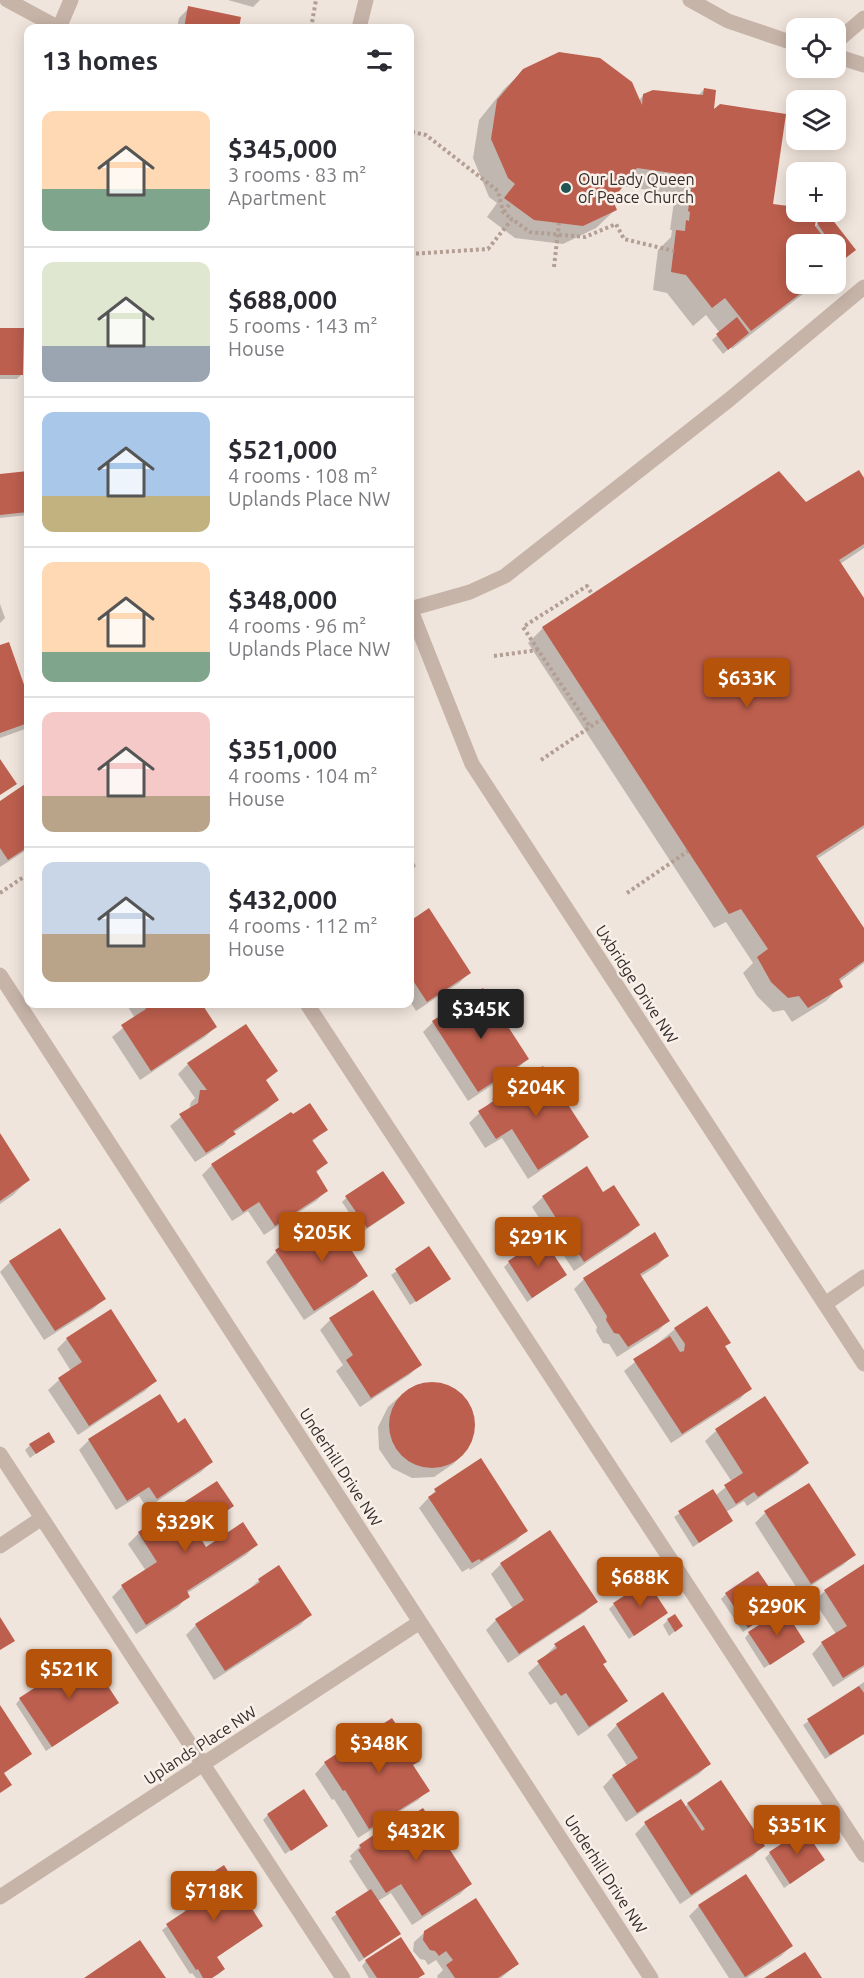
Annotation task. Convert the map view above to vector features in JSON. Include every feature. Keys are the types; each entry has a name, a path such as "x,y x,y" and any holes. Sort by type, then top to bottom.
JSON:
{"street":[{"path":"7,0 52,24"},
{"path":"61,24 71,0"},
{"path":"360,24 366,0"},
{"path":"690,0 728,21 786,41"},
{"path":"846,33 864,18"},
{"path":"846,59 864,65"},
{"path":"414,607 470,592 506,576 730,399 864,287"},
{"name":"Uxbridge Drive NW","path":"414,618 472,764 864,1364"},
{"name":"Underhill Drive NW","path":"0,975 651,1978"},
{"path":"311,1008 864,1855"},
{"path":"825,1304 864,1277"},
{"path":"0,1454 343,1978"},
{"path":"0,1546 42,1518"},
{"name":"Uplands Place NW","path":"0,1897 420,1622"}],"path":[{"path":"312,24 316,0"},
{"path":"414,132 426,135 498,191 503,212 530,232 585,237 616,224 624,239 674,251"},
{"path":"503,212 511,202"},
{"path":"414,254 488,249 512,219"},
{"path":"554,267 559,223"},
{"path":"590,727 524,627 587,586 592,594"},
{"path":"494,656 538,650"},
{"path":"541,760 602,719"},
{"path":"627,893 688,851"},
{"path":"0,893 24,877"}],"building":[{"path":"188,6 241,17 240,24 185,24"},
{"name":"Our Lady Queen of Peace Church","path":"559,52 600,58 632,82 642,105 643,94 653,90 703,95 704,88 716,90 714,109 720,104 786,114 773,204 786,206 786,222 816,222 815,226 821,234 786,234 786,294 800,294 751,331 725,298 712,308 686,275 671,272 676,230 685,231 686,220 689,221 690,212 688,211 693,176 637,168 618,193 611,196 617,210 583,226 534,220 504,198 515,184 508,178 491,139 497,100 523,69"},
{"path":"834,222 844,234 824,234 817,223"},
{"path":"846,237 856,250 846,258"},
{"path":"737,317 749,333 728,350 716,334"},
{"path":"0,328 24,328 23,375 0,375"},
{"path":"859,470 864,478 864,544 839,560 864,598 864,825 816,856 864,928 864,961 839,979 843,987 808,1008 799,996 788,998 771,982 757,957 768,949 741,909 729,914 542,627 779,471 806,502"},
{"path":"24,471 24,512 0,515 0,474"},
{"path":"9,642 24,685 24,724 0,733 0,645"},
{"path":"0,759 17,784 0,795"},
{"path":"24,785 24,850 8,860 0,848 0,801"},
{"path":"429,908 471,973 427,1002 414,982 414,918"},
{"path":"483,988 529,1059 478,1092 432,1021"},
{"path":"205,1008 217,1027 151,1071 121,1025 146,1009"},
{"path":"246,1024 278,1071 266,1080 279,1100 233,1131 236,1134 206,1153 179,1114 198,1103 200,1090 207,1090 187,1063"},
{"path":"543,1066 589,1137 538,1170 512,1129 496,1139 478,1111 494,1101 492,1099"},
{"path":"310,1103 328,1130 312,1140 328,1163 316,1171 328,1191 275,1226 259,1202 243,1212 211,1164 291,1112 293,1114"},
{"path":"0,1133 30,1180 0,1201"},
{"path":"587,1166 603,1192 614,1185 640,1225 584,1262 542,1196"},
{"path":"383,1171 405,1203 367,1228 345,1196"},
{"path":"329,1215 368,1276 314,1311 275,1250"},
{"path":"60,1228 106,1299 55,1331 9,1261"},
{"path":"655,1232 669,1256 640,1274 670,1321 628,1347 619,1334 614,1333 606,1320 607,1316 583,1278"},
{"path":"543,1238 567,1275 532,1298 508,1261"},
{"path":"429,1246 451,1279 416,1302 395,1269"},
{"path":"373,1290 422,1365 371,1398 346,1360 353,1355 329,1318"},
{"path":"707,1306 731,1343 725,1346 752,1389 682,1434 633,1359 670,1336 680,1352 684,1351 685,1344 674,1328"},
{"path":"111,1309 157,1381 89,1426 58,1378 82,1362 66,1338"},
{"path":"424,1382 440,1382 463,1394 472,1408 475,1425 472,1442 463,1456 440,1468 424,1468 408,1461 396,1449 389,1433 389,1417 396,1401 408,1389"},
{"path":"160,1394 178,1423 185,1418 213,1462 157,1499 149,1487 127,1501 88,1439"},
{"path":"765,1396 809,1463 758,1497 754,1492 736,1504 724,1485 743,1473 715,1429"},
{"path":"49,1432 55,1442 36,1454 29,1444"},
{"path":"481,1458 528,1531 481,1561 479,1559 472,1563 428,1497 436,1492 434,1489"},
{"path":"217,1481 234,1506 196,1531 206,1547 243,1522 258,1545 187,1591 190,1597 146,1625 121,1585 157,1562 138,1532"},
{"path":"809,1483 856,1555 811,1584 764,1511"},
{"path":"713,1489 733,1521 699,1543 678,1511"},
{"path":"550,1530 598,1602 519,1654 495,1619 524,1600 500,1563"},
{"path":"864,1564 864,1665 843,1678 821,1642 847,1626 824,1590"},
{"path":"279,1565 312,1615 225,1671 195,1624 260,1582 258,1579"},
{"path":"758,1571 782,1606 748,1628 725,1593"},
{"path":"647,1581 668,1613 634,1636 613,1603"},
{"path":"784,1609 805,1642 770,1665 748,1632"},
{"path":"675,1614 683,1626 675,1632 667,1619"},
{"path":"0,1617 15,1641 0,1650"},
{"path":"584,1625 607,1662 603,1664 628,1701 589,1727 566,1693 561,1696 537,1661 557,1648 554,1644"},
{"path":"87,1654 119,1703 52,1747 19,1698"},
{"path":"859,1686 864,1693 864,1734 830,1755 807,1719"},
{"path":"663,1692 711,1764 637,1813 612,1775 638,1758 616,1724"},
{"path":"0,1705 32,1754 4,1773 12,1785 0,1793"},
{"path":"392,1718 420,1761 413,1765 430,1791 369,1829 345,1790 343,1791 324,1762"},
{"path":"721,1780 765,1846 691,1895 644,1822 681,1799 702,1831 705,1829 687,1803"},
{"path":"304,1789 328,1826 291,1851 267,1814"},
{"path":"423,1808 472,1884 422,1916 401,1884 386,1893 358,1850 361,1848 359,1845 378,1832 380,1836"},
{"path":"804,1829 825,1860 790,1884 769,1852"},
{"path":"224,1865 263,1926 217,1957 225,1969 212,1978 203,1978 166,1924 190,1908 188,1904 196,1899 189,1888"},
{"path":"746,1874 793,1946 745,1977 698,1905"},
{"path":"371,1889 401,1934 364,1958 335,1912"},
{"path":"476,1898 519,1964 498,1978 455,1978 446,1965 453,1960 446,1951 439,1956 435,1951 430,1950 423,1940 424,1931"},
{"path":"401,1937 425,1974 418,1978 377,1978 365,1960"},
{"path":"140,1940 166,1978 84,1978"},
{"path":"805,1952 822,1978 764,1978"}],"place":[{"name":"Our Lady Queen of Peace Church","path":"566,188"}]}
